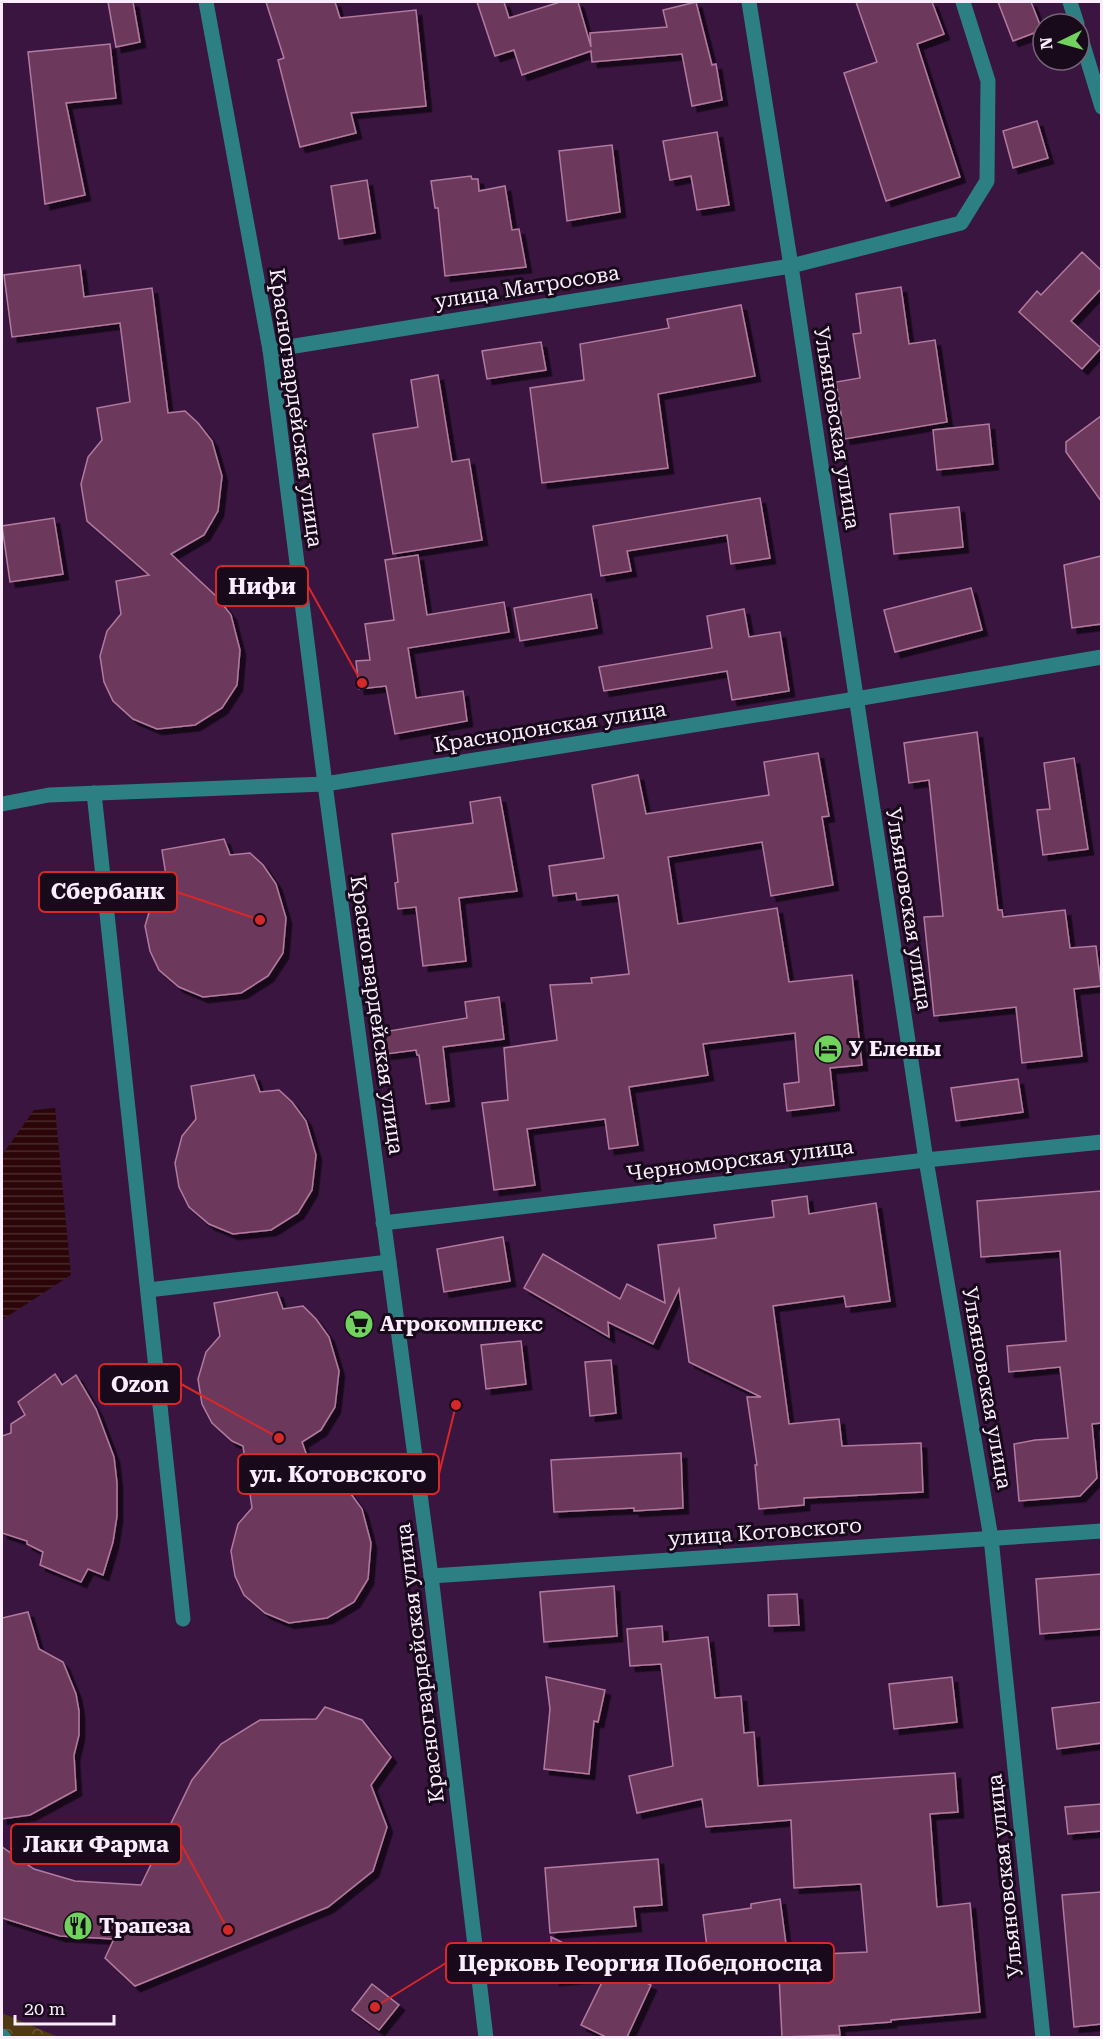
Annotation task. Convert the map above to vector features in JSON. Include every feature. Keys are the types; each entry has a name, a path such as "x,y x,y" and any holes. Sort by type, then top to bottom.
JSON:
{"street":[{"name":"Красногвардейская улица","path":"206,2 270,350 325,784 431,1576 486,2037"},
{"name":"Ульяновская улица","path":"749,2 926,1160 991,1538 1044,2037"},
{"name":"улица Матросова","path":"270,350 791,266 961,223 987,181 988,103 988,81 963,2"},
{"path":"1091,72 1101,107"},
{"name":"Краснодонская улица","path":"2,804 49,795 325,784 856,699 1101,657"},
{"path":"94,793 183,1619"},
{"name":"Черноморская улица","path":"384,1223 1101,1142"},
{"path":"147,1290 389,1262"},
{"name":"улица Котовского","path":"431,1576 1101,1531"}],"green space":[{"path":"2,2013 58,2037 2,2037"}],"shaded area":[{"path":"55,1108 71,1275 2,1320 2,1155 34,1110"}],"building":[{"path":"108,2 133,2 140,42 116,47"},
{"path":"266,2 335,2 340,18 416,10 426,106 351,113 356,133 300,147 278,60 284,58"},
{"path":"477,2 504,2 509,18 560,2 578,2 591,47 590,33 667,27 663,10 696,2 712,65 716,64 722,100 692,106 682,54 592,62 591,51 522,75 514,50 495,56"},
{"path":"856,2 932,2 944,34 917,44 960,177 886,201 844,73 877,62"},
{"path":"998,2 1031,2 1035,12 1031,12 1031,34 1013,41"},
{"path":"110,44 116,98 66,103 85,195 45,204 28,52"},
{"path":"1037,121 1048,158 1013,168 1003,131"},
{"path":"717,132 729,205 697,210 691,176 670,180 663,141"},
{"path":"612,145 620,212 567,221 559,151"},
{"path":"471,176 472,179 478,179 479,191 505,186 512,230 519,229 526,267 445,276 438,208 435,208 431,181"},
{"path":"367,180 375,233 339,239 331,186"},
{"path":"1082,252 1101,270 1101,289 1071,321 1101,348 1082,369 1019,312 1037,291 1041,295"},
{"path":"80,265 84,297 152,288 168,413 185,411 198,423 212,441 222,476 218,511 204,535 171,554 217,597 231,615 240,650 237,685 222,708 195,725 157,729 133,719 113,701 104,682 100,656 107,631 121,614 116,581 149,575 87,521 81,484 88,457 102,440 97,408 130,402 120,323 12,337 4,275"},
{"path":"901,287 909,344 935,340 947,422 845,439 836,382 860,378 853,334 861,333 856,294"},
{"path":"741,305 755,376 658,394 668,468 542,483 530,388 584,380 580,344 669,328 667,319"},
{"path":"541,342 546,370 487,379 482,351"},
{"path":"438,375 452,462 469,459 482,540 393,554 373,434 418,427 411,380"},
{"path":"1101,416 1101,501 1066,452 1066,442"},
{"path":"989,424 993,464 937,470 933,430"},
{"path":"760,498 770,558 731,564 727,535 627,551 631,571 601,576 593,526"},
{"path":"959,507 963,547 894,554 890,514"},
{"path":"54,518 63,574 10,582 2,526"},
{"path":"418,555 427,615 504,602 509,632 408,648 416,698 463,691 467,721 395,734 386,686 359,689 356,661 370,660 365,624 394,620 385,560"},
{"path":"1101,556 1101,624 1072,628 1064,565"},
{"path":"971,588 982,630 895,652 884,610"},
{"path":"591,594 597,628 520,641 514,608"},
{"path":"744,609 749,637 780,632 789,691 732,700 727,671 604,691 599,667 712,648 707,616"},
{"path":"977,732 998,910 1002,910 1003,917 1065,910 1070,948 1096,946 1101,986 1074,989 1082,1056 1022,1063 1016,1007 934,1016 924,917 943,916 929,780 909,783 904,743"},
{"path":"818,753 829,816 822,817 833,885 771,896 762,842 668,857 678,924 777,908 789,982 852,975 862,1065 830,1068 834,1105 787,1111 784,1084 799,1082 795,1033 703,1044 708,1075 629,1087 638,1145 609,1149 605,1119 527,1129 535,1185 494,1190 482,1103 508,1100 504,1048 557,1040 550,985 592,983 591,978 629,974 618,895 577,900 576,893 553,896 549,866 604,858 592,785 638,775 646,814 769,795 764,762"},
{"path":"1074,758 1088,849 1043,855 1037,810 1050,809 1044,763"},
{"path":"500,797 517,891 459,898 466,961 423,966 416,907 398,909 395,883 398,882 392,834 473,823 470,802"},
{"path":"224,839 230,855 250,853 263,865 276,884 286,918 283,953 268,976 241,993 203,997 179,987 159,970 150,951 145,926 153,899 167,882 162,850"},
{"path":"499,997 504,1039 443,1047 449,1101 426,1104 419,1055 416,1050 386,1054 383,1032 467,1018 465,1002"},
{"path":"254,1075 260,1092 279,1090 292,1102 306,1121 316,1155 312,1190 298,1213 271,1230 233,1234 209,1224 189,1207 179,1187 175,1163 182,1136 196,1119 191,1086"},
{"path":"1018,1079 1023,1112 956,1121 951,1088"},
{"path":"1101,1191 1101,1423 1092,1424 1097,1478 1080,1496 1019,1501 1014,1444 1068,1438 1060,1367 1009,1372 1007,1346 1066,1341 1060,1251 981,1257 977,1201"},
{"path":"807,1196 809,1214 876,1203 890,1301 846,1307 844,1296 773,1306 789,1424 839,1419 842,1446 921,1443 923,1492 804,1498 804,1505 759,1509 755,1465 757,1465 747,1397 761,1397 689,1362 679,1289 653,1344 608,1322 609,1337 524,1288 543,1254 620,1299 627,1284 665,1303 658,1245 716,1238 714,1225 774,1217 772,1201"},
{"path":"503,1237 510,1281 444,1292 437,1249"},
{"path":"277,1292 283,1309 303,1306 329,1337 339,1371 335,1407 321,1430 302,1442 316,1481 335,1478 348,1490 362,1509 371,1543 368,1579 354,1602 327,1618 289,1623 265,1613 244,1595 235,1576 231,1551 238,1524 252,1508 243,1446 232,1441 212,1423 202,1404 198,1379 206,1352 220,1336 214,1303"},
{"path":"521,1341 526,1384 486,1389 481,1345"},
{"path":"611,1360 616,1413 590,1416 585,1362"},
{"path":"55,1374 62,1385 76,1375 96,1409 114,1457 117,1516 113,1542 103,1575 88,1569 81,1582 40,1565 43,1552 27,1544 27,1541 2,1533 2,1436 11,1433 11,1424 25,1415 18,1402"},
{"path":"681,1453 683,1508 554,1512 551,1460"},
{"path":"1101,1574 1101,1629 1040,1634 1036,1579"},
{"path":"614,1586 617,1636 544,1642 540,1592"},
{"path":"797,1594 799,1625 769,1626 768,1595"},
{"path":"28,1612 39,1649 63,1662 76,1694 79,1735 74,1755 76,1790 30,1815 2,1819 2,1618"},
{"path":"662,1626 663,1642 708,1637 715,1698 741,1696 744,1733 754,1732 758,1786 955,1773 958,1812 930,1814 937,1907 970,1903 980,2012 839,2026 840,2035 782,2037 778,1956 867,1952 861,1884 794,1888 791,1820 706,1827 702,1799 637,1813 629,1776 673,1766 661,1664 630,1666 627,1629"},
{"path":"546,1677 605,1690 598,1722 594,1721 589,1774 544,1769 550,1709"},
{"path":"952,1677 957,1722 894,1729 889,1684"},
{"path":"1101,1702 1101,1743 1057,1749 1052,1708"},
{"path":"325,1707 362,1720 391,1757 371,1785 387,1827 373,1871 328,1907 135,1986 105,1958 114,1939 60,1936 2,1918 2,1847 34,1869 75,1881 141,1885 192,1780 221,1744 260,1720 316,1719"},
{"path":"1101,1804 1101,1831 1068,1834 1065,1807"},
{"path":"658,1859 662,1905 634,1907 636,1926 550,1933 545,1868"},
{"path":"1101,1892 1101,2024 1074,2027 1062,1895"},
{"path":"780,1899 787,1952 758,1956 757,1950 708,1956 703,1915 751,1908 751,1904"},
{"path":"551,1937 651,1985 627,2037 606,2037 581,2025 605,1976 554,1980"},
{"path":"372,1984 399,2005 379,2030 352,2010"}],"place":[{"name":"Нифи","path":"362,683"},
{"name":"Сбербанк","path":"260,920"},
{"name":"У Елены","path":"828,1049"},
{"name":"Агрокомплекс","path":"359,1324"},
{"name":"ул. Котовского","path":"456,1405"},
{"name":"Ozon","path":"279,1438"},
{"name":"Трапеза","path":"78,1926"},
{"name":"Лаки Фарма","path":"228,1930"},
{"name":"Церковь Георгия Победоносца","path":"375,2007"}]}
